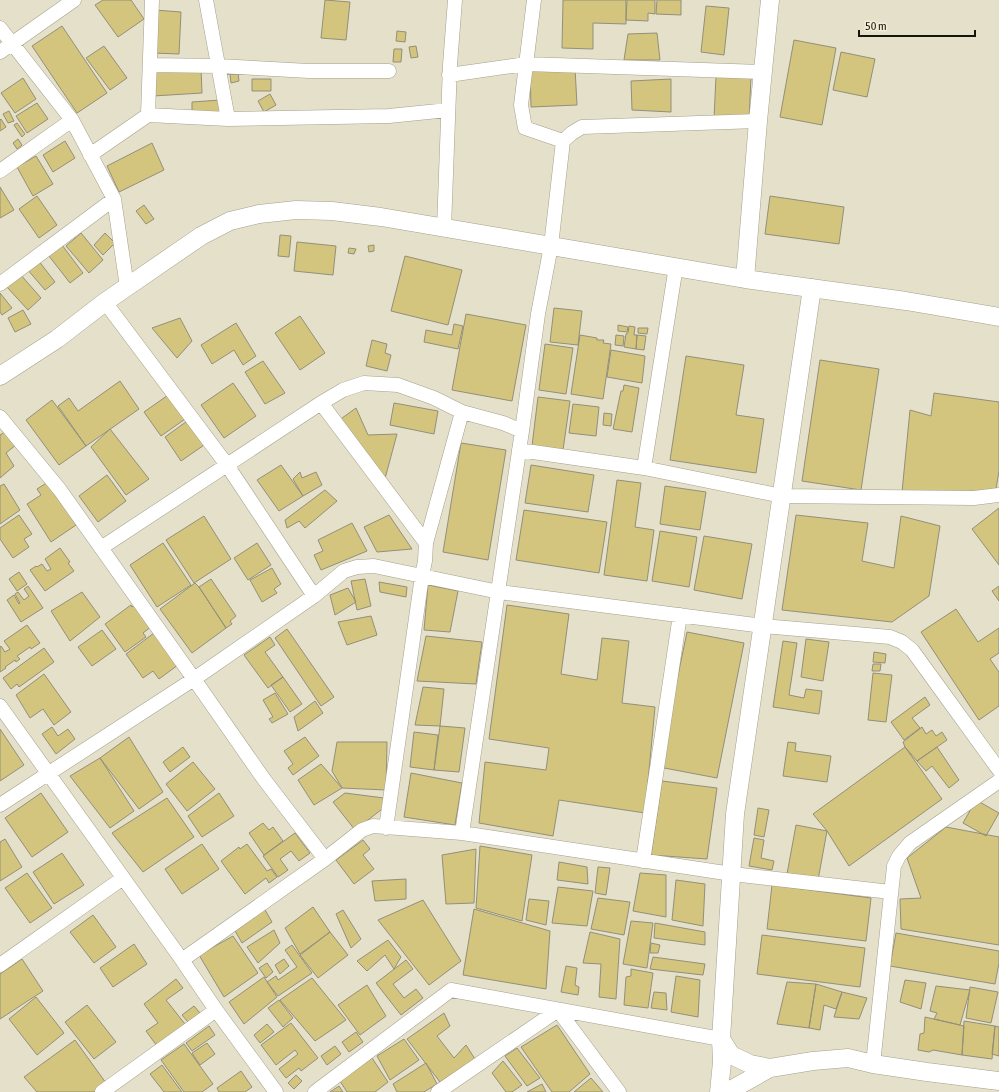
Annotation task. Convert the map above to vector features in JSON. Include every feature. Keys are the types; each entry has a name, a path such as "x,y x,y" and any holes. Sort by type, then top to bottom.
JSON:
{"street":[{"path":"0,52 74,0"},
{"path":"148,115 152,0"},
{"path":"206,0 228,119"},
{"path":"444,228 449,75 455,0"},
{"path":"534,0 521,105 525,128 563,141"},
{"path":"745,279 762,72 770,0"},
{"path":"0,28 72,120 114,199 127,286"},
{"path":"449,75 526,64 762,72"},
{"path":"150,66 218,66 309,72 389,71"},
{"path":"90,155 148,115 228,119 389,116 448,110"},
{"path":"0,171 72,120"},
{"path":"462,833 499,592 538,314 551,246 563,141 582,127 758,121"},
{"path":"0,284 114,199"},
{"path":"0,376 57,339 127,286 201,236 230,221 259,214 296,210 332,211 381,217 676,266 745,279 906,301 999,318"},
{"path":"644,468 676,266"},
{"path":"719,1092 722,1062 721,1039 735,814 812,288"},
{"path":"105,302 227,465 314,596"},
{"path":"102,548 321,403 343,390 364,383 398,385 434,398 462,412 502,423 522,431"},
{"path":"321,403 426,543"},
{"path":"386,828 425,561 426,543 462,412"},
{"path":"0,417 60,490 263,778 325,859"},
{"path":"519,450 644,468 782,496 974,498 999,495"},
{"path":"0,805 194,679 314,596 344,571 357,567 374,566 499,592 763,626 890,637 902,642 912,650 999,770"},
{"path":"643,861 680,615"},
{"path":"0,706 276,1092"},
{"path":"873,1064 894,866 899,856 910,843 999,781"},
{"path":"182,960 325,859 362,830 373,826 462,833 732,874 891,892"},
{"path":"0,965 123,878"},
{"path":"315,1092 451,990 721,1039 731,1055 750,1064 770,1068"},
{"path":"102,1092 216,1010"},
{"path":"438,1092 558,1010"},
{"path":"558,1010 619,1092"},
{"path":"727,1092 770,1068 813,1061 848,1058 873,1064 999,1081"}],"building":[{"path":"103,0 131,0 144,19 118,37 95,5"},
{"path":"325,0 350,2 346,40 321,38"},
{"path":"563,0 626,0 626,24 593,23 593,49 562,48"},
{"path":"627,0 655,0 655,14 648,13 648,21 626,20"},
{"path":"657,0 681,0 681,15 656,14"},
{"path":"706,6 729,8 724,55 701,52"},
{"path":"155,10 181,12 179,54 153,53"},
{"path":"62,26 107,93 77,113 32,46"},
{"path":"397,31 406,32 405,42 396,41"},
{"path":"657,33 660,60 624,60 628,34"},
{"path":"794,40 836,48 822,125 780,117"},
{"path":"104,46 127,78 110,90 86,58"},
{"path":"416,46 418,57 411,58 409,47"},
{"path":"394,49 402,49 401,62 393,62"},
{"path":"841,52 875,59 867,97 833,90"},
{"path":"201,68 202,93 153,96 151,71"},
{"path":"575,68 577,105 531,107 530,70"},
{"path":"238,73 239,81 231,83 230,74"},
{"path":"716,76 751,77 749,120 714,119"},
{"path":"23,78 36,99 15,113 1,93"},
{"path":"252,79 271,79 271,91 252,91"},
{"path":"671,79 671,112 632,110 631,81"},
{"path":"270,94 276,105 264,112 258,101"},
{"path":"221,100 222,113 192,114 192,102"},
{"path":"37,103 48,119 27,133 16,116"},
{"path":"9,111 14,121 8,123 3,114"},
{"path":"1,119 6,127 0,131 0,120"},
{"path":"17,123 25,134 22,137 14,125"},
{"path":"18,139 22,145 17,149 13,143"},
{"path":"65,141 75,158 53,172 43,155"},
{"path":"152,143 164,170 119,192 107,166"},
{"path":"36,156 53,184 33,196 17,167"},
{"path":"0,187 14,210 0,218"},
{"path":"37,196 57,225 39,238 19,209"},
{"path":"770,196 844,207 839,244 765,234"},
{"path":"144,205 154,219 146,224 136,211"},
{"path":"81,233 103,260 89,273 66,246"},
{"path":"105,233 115,243 103,255 94,245"},
{"path":"280,235 291,236 289,257 278,256"},
{"path":"297,242 336,246 333,275 294,271"},
{"path":"62,245 83,273 70,283 49,256"},
{"path":"374,245 374,251 369,252 368,246"},
{"path":"349,248 356,249 354,254 348,253"},
{"path":"405,256 462,270 448,325 391,311"},
{"path":"38,260 55,282 45,290 27,269"},
{"path":"20,274 41,298 28,310 6,286"},
{"path":"0,293 12,308 2,315 0,312"},
{"path":"554,308 582,311 578,345 550,342"},
{"path":"23,310 31,324 15,332 8,318"},
{"path":"466,314 526,325 512,401 452,390"},
{"path":"300,316 325,353 300,370 275,333"},
{"path":"180,318 192,341 177,358 152,328"},
{"path":"236,323 256,356 243,365 234,350 212,364 201,345"},
{"path":"454,324 463,326 458,349 424,342 426,330 452,335"},
{"path":"618,325 628,327 627,332 618,331"},
{"path":"629,326 635,327 634,335 637,335 636,349 624,347"},
{"path":"638,328 648,328 647,334 638,333"},
{"path":"580,335 597,338 597,340 604,340 603,343 611,344 603,399 571,394"},
{"path":"616,335 624,336 623,346 615,345"},
{"path":"637,335 646,336 644,350 636,349"},
{"path":"372,340 387,344 385,353 391,355 387,371 366,366"},
{"path":"545,344 573,348 566,394 539,390"},
{"path":"611,350 645,356 642,383 607,377"},
{"path":"686,356 744,365 736,415 764,419 756,473 670,460"},
{"path":"820,360 879,369 861,490 802,481"},
{"path":"263,361 285,393 265,404 245,372"},
{"path":"120,381 139,409 86,446 58,406 69,398 78,411"},
{"path":"233,383 256,416 224,438 201,405"},
{"path":"624,385 639,388 632,432 613,429 621,391 623,391"},
{"path":"171,393 188,417 161,436 144,412"},
{"path":"934,393 999,402 999,471 996,489 970,497 902,492 910,410 931,416"},
{"path":"538,397 570,401 563,450 532,446"},
{"path":"52,400 86,446 59,465 26,420"},
{"path":"394,403 438,411 434,434 390,425"},
{"path":"573,404 599,407 596,436 569,433"},
{"path":"356,408 368,435 397,434 383,486 338,421"},
{"path":"604,413 612,414 611,426 603,425"},
{"path":"190,419 207,443 181,461 165,437"},
{"path":"110,429 149,479 126,495 91,447"},
{"path":"6,431 17,444 6,453 14,466 0,478 0,435"},
{"path":"461,443 506,450 488,560 443,552"},
{"path":"281,465 303,496 279,511 257,480"},
{"path":"531,465 594,475 588,512 525,503"},
{"path":"300,472 302,478 316,472 322,485 303,496 293,479"},
{"path":"107,475 126,501 98,522 79,496"},
{"path":"617,480 641,483 635,527 654,530 647,581 604,575"},
{"path":"48,482 76,525 51,542 27,504 41,495 37,489"},
{"path":"4,484 20,510 0,524 0,486"},
{"path":"665,486 706,492 700,530 660,524"},
{"path":"325,490 337,501 305,528 299,521 287,528 285,520"},
{"path":"999,508 999,565 972,529"},
{"path":"524,510 607,522 599,573 516,560"},
{"path":"19,515 32,534 24,539 29,547 13,558 0,539 0,528"},
{"path":"389,515 412,549 377,552 364,527"},
{"path":"796,515 868,523 862,561 894,568 901,516 940,526 929,596 892,622 782,610"},
{"path":"204,516 231,559 194,583 166,540"},
{"path":"352,523 367,551 321,570 314,555 323,551 318,540"},
{"path":"660,531 697,537 689,587 652,581"},
{"path":"704,536 752,544 742,599 694,590"},
{"path":"163,543 191,585 157,607 130,565"},
{"path":"257,543 271,565 248,580 234,558"},
{"path":"60,548 70,562 68,563 74,571 45,591 30,570 42,564 47,571 51,569 45,559"},
{"path":"272,568 281,584 274,589 277,593 262,602 250,580"},
{"path":"19,572 27,584 17,591 9,579"},
{"path":"211,579 236,616 230,621 232,624 226,628 199,587"},
{"path":"365,579 371,606 357,610 351,581"},
{"path":"379,582 407,587 406,597 380,592"},
{"path":"195,583 226,628 192,653 160,609"},
{"path":"428,585 458,591 450,632 424,630"},
{"path":"28,586 43,608 21,622 7,600 14,595 19,604 20,603 15,594 18,592 24,600 29,596 24,589"},
{"path":"999,586 999,601 992,591"},
{"path":"348,588 356,602 335,615 330,595"},
{"path":"82,592 100,617 70,641 51,611"},
{"path":"136,604 152,626 143,633 146,637 125,652 105,624 131,605 132,607"},
{"path":"507,605 569,614 561,674 597,680 602,638 629,641 622,703 655,707 645,813 559,800 553,836 479,823 485,762 546,770 549,748 489,739"},
{"path":"956,609 978,642 999,628 999,653 990,659 999,672 999,706 979,720 921,632"},
{"path":"371,616 377,635 347,645 338,622"},
{"path":"27,625 40,643 31,649 30,647 17,656 20,659 16,662 15,660 0,672 0,647 1,646 5,652 10,649 4,641"},
{"path":"287,629 334,697 321,706 275,638"},
{"path":"102,630 116,649 92,666 78,647"},
{"path":"687,632 744,643 717,778 659,767"},
{"path":"154,633 178,665 159,679 153,671 143,678 126,654"},
{"path":"426,636 482,642 476,684 417,681"},
{"path":"270,637 275,645 265,652 283,677 268,688 244,655"},
{"path":"806,639 829,642 823,681 801,677"},
{"path":"783,641 797,643 789,695 804,698 806,689 822,691 819,714 773,707"},
{"path":"44,648 54,662 19,687 17,684 11,689 3,678"},
{"path":"874,652 886,654 885,663 873,662"},
{"path":"873,664 881,664 880,671 872,671"},
{"path":"873,673 892,675 886,722 868,720"},
{"path":"44,674 71,712 54,725 43,709 30,718 16,695"},
{"path":"283,677 302,704 290,712 271,685"},
{"path":"423,687 444,689 440,726 415,725"},
{"path":"275,693 288,714 272,723 269,719 273,717 263,700"},
{"path":"925,697 930,705 912,718 920,728 904,740 891,722"},
{"path":"315,701 323,713 298,731 294,717"},
{"path":"440,726 465,728 459,772 434,770"},
{"path":"52,727 58,736 68,729 75,739 56,754 42,734"},
{"path":"922,727 926,734 932,730 936,736 942,732 947,740 917,761 905,747 903,742"},
{"path":"0,729 24,765 0,781"},
{"path":"414,732 438,735 434,770 410,767"},
{"path":"129,737 163,792 139,809 100,758"},
{"path":"305,737 319,756 293,775 288,768 293,764 284,751"},
{"path":"337,742 387,742 386,790 342,788 332,771"},
{"path":"788,742 796,743 795,751 831,756 827,782 783,776"},
{"path":"183,747 190,757 170,772 163,762"},
{"path":"905,747 942,799 849,866 827,831 813,814"},
{"path":"937,747 959,780 949,788 932,766 926,771 917,761"},
{"path":"100,758 134,811 110,828 70,776"},
{"path":"193,762 215,789 187,811 166,784"},
{"path":"321,764 342,788 314,805 298,780"},
{"path":"411,773 462,783 455,825 404,817"},
{"path":"662,781 717,788 707,859 651,855"},
{"path":"41,793 68,832 32,857 5,818"},
{"path":"219,793 234,816 202,837 188,816"},
{"path":"345,793 384,798 386,806 355,830 333,802"},
{"path":"167,798 194,837 143,872 112,833"},
{"path":"976,800 999,813 986,836 963,823"},
{"path":"758,808 769,810 764,837 754,835"},
{"path":"263,823 269,830 273,827 283,841 264,855 249,833"},
{"path":"796,825 827,831 818,880 787,874"},
{"path":"946,827 999,837 999,945 901,929 900,899 921,898 907,858"},
{"path":"295,833 310,853 299,861 291,851 280,859 288,870 278,877 263,856"},
{"path":"754,838 764,840 761,858 774,861 772,870 749,866"},
{"path":"5,839 22,867 0,881 0,842"},
{"path":"363,840 370,849 363,855 374,869 354,884 336,860"},
{"path":"202,844 219,869 182,894 165,869"},
{"path":"247,844 267,871 271,869 277,877 269,883 266,878 245,894 221,861 239,847 240,849"},
{"path":"480,846 532,855 522,921 476,908"},
{"path":"476,849 474,903 446,904 442,855"},
{"path":"62,853 84,885 54,904 33,872"},
{"path":"559,862 587,867 588,884 557,880"},
{"path":"598,867 610,868 606,895 595,893"},
{"path":"27,873 52,908 30,923 5,888"},
{"path":"640,873 666,875 666,917 633,911"},
{"path":"406,879 406,899 375,901 372,881"},
{"path":"676,880 705,884 703,926 672,920"},
{"path":"772,885 871,898 866,941 767,929"},
{"path":"558,887 593,891 587,926 552,923"},
{"path":"598,898 630,902 624,935 591,929"},
{"path":"529,899 549,901 546,925 526,920"},
{"path":"423,900 461,961 429,985 378,920"},
{"path":"313,907 330,932 300,954 285,928"},
{"path":"264,908 272,922 242,943 234,929"},
{"path":"474,909 550,931 546,989 463,975"},
{"path":"343,910 361,939 351,948 336,914"},
{"path":"93,915 116,947 94,963 70,932"},
{"path":"631,921 653,923 647,968 623,964"},
{"path":"655,923 705,932 705,945 654,938"},
{"path":"274,930 280,943 258,963 247,947"},
{"path":"330,932 348,955 318,978 300,955"},
{"path":"590,932 620,939 616,999 599,997 601,964 583,963"},
{"path":"896,933 999,951 999,963 995,984 890,966"},
{"path":"762,935 865,948 860,987 757,974"},
{"path":"233,936 258,973 224,997 199,955"},
{"path":"388,940 401,957 394,969 385,955 367,971 357,961"},
{"path":"651,943 660,945 658,953 650,953"},
{"path":"134,944 147,964 113,987 100,968"},
{"path":"292,945 312,973 278,996 267,982 276,976 278,980 297,967 285,950"},
{"path":"653,957 705,964 703,975 650,969"},
{"path":"22,959 43,991 0,1019 0,974"},
{"path":"284,959 289,966 280,974 275,965"},
{"path":"406,960 413,969 393,984 404,998 416,989 423,998 401,1015 376,983"},
{"path":"267,963 273,972 266,978 259,968"},
{"path":"566,966 577,968 575,985 579,987 578,995 561,992"},
{"path":"631,969 653,973 648,1008 624,1005 626,977 631,976"},
{"path":"676,976 700,980 698,1017 671,1012"},
{"path":"264,977 277,997 244,1024 229,1002"},
{"path":"312,978 346,1020 315,1041 280,1000"},
{"path":"176,979 183,988 166,1000 185,1024 157,1046 146,1031 158,1023 144,1004"},
{"path":"905,980 926,983 921,1009 900,1002"},
{"path":"787,982 816,984 809,1028 777,1024"},
{"path":"816,984 842,992 836,1009 824,1005 820,1030 809,1028"},
{"path":"367,985 386,1016 360,1035 338,1005"},
{"path":"936,986 970,990 960,1025 934,1019 937,1013 930,1011"},
{"path":"970,987 998,992 991,1023 966,1018"},
{"path":"654,992 666,993 667,1010 651,1008"},
{"path":"842,992 867,998 859,1019 834,1017"},
{"path":"36,997 64,1033 37,1055 9,1019"},
{"path":"279,1000 293,1018 283,1027 268,1008"},
{"path":"87,1005 116,1042 94,1059 65,1022"},
{"path":"194,1006 200,1013 188,1022 182,1015"},
{"path":"444,1013 450,1026 437,1036 454,1058 466,1045 475,1059 440,1082 407,1039"},
{"path":"925,1017 964,1026 962,1055 933,1050 929,1052 918,1050 920,1034 924,1033"},
{"path":"964,1021 995,1026 992,1059 962,1055"},
{"path":"291,1023 318,1058 301,1071 299,1068 286,1078 279,1069 298,1054 295,1050 276,1065 261,1045"},
{"path":"267,1024 274,1032 260,1043 254,1035"},
{"path":"557,1025 590,1074 569,1092 552,1092 521,1047"},
{"path":"209,1026 215,1035 192,1051 186,1043"},
{"path":"995,1026 999,1027 999,1056 992,1054"},
{"path":"356,1032 363,1042 349,1052 342,1042"},
{"path":"404,1039 419,1060 390,1080 377,1056"},
{"path":"75,1040 106,1083 94,1092 37,1092 24,1077"},
{"path":"207,1043 215,1054 200,1065 192,1053"},
{"path":"184,1044 213,1084 202,1092 184,1092 161,1060"},
{"path":"335,1046 341,1054 327,1065 321,1056"},
{"path":"517,1048 540,1078 527,1086 505,1056"},
{"path":"372,1058 388,1082 375,1092 347,1092 340,1081"},
{"path":"503,1061 522,1085 512,1092 506,1092 492,1073"},
{"path":"426,1063 437,1084 424,1092 397,1092 393,1084"},
{"path":"162,1065 182,1092 164,1092 150,1074"},
{"path":"241,1071 252,1087 245,1092 219,1092 217,1088"},
{"path":"296,1075 302,1081 294,1089 288,1083"},
{"path":"591,1078 603,1092 574,1092"},
{"path":"542,1084 546,1092 527,1092"},
{"path":"339,1086 343,1092 330,1092"}]}
